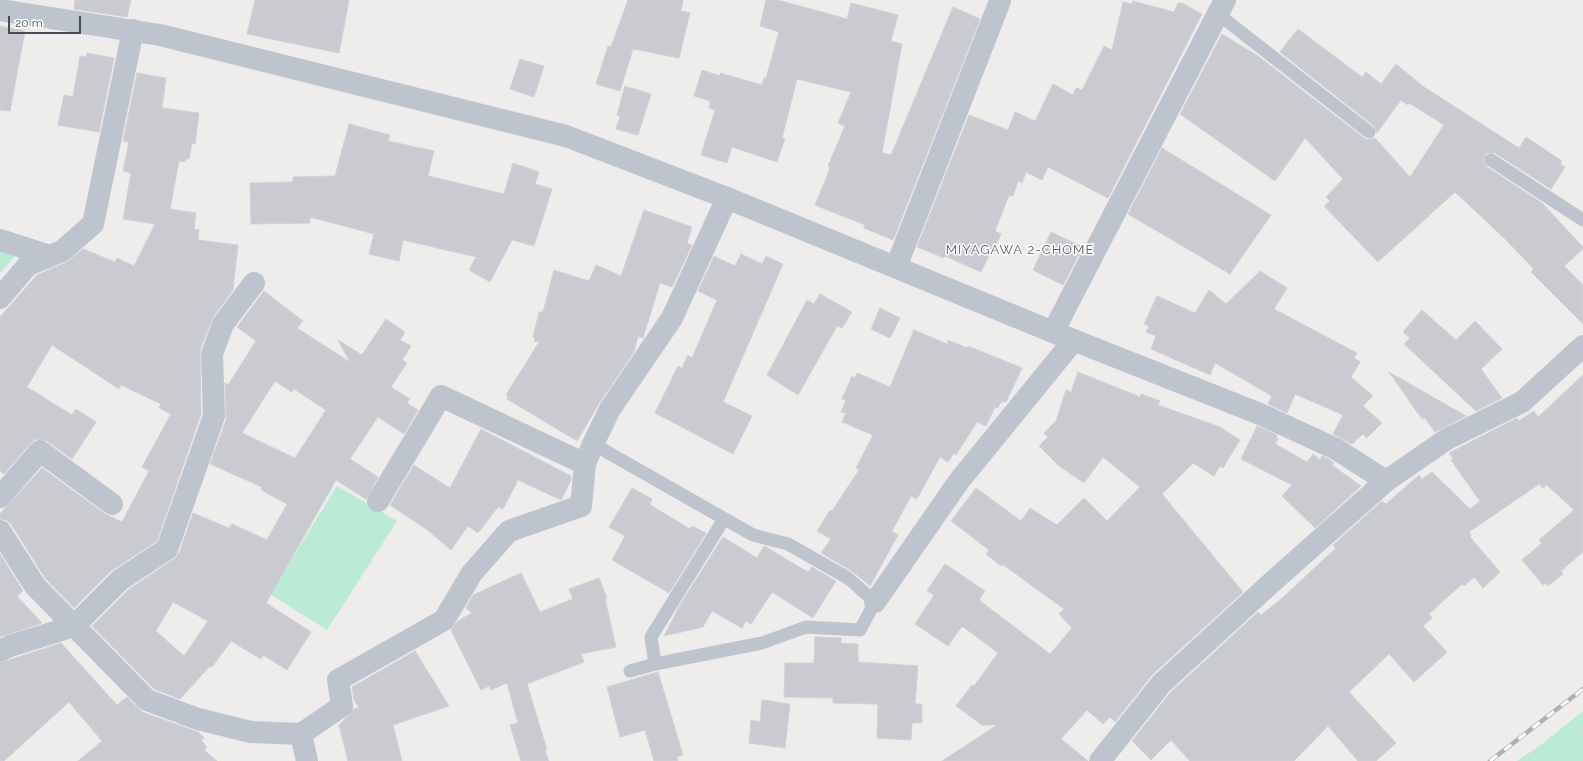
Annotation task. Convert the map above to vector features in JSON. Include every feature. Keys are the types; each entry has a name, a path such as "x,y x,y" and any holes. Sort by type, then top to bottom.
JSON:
{"street":[{"path":"896,267 1000,1"},
{"path":"1053,332 1221,7"},
{"path":"0,10 160,35 566,136 727,198 1053,332 1260,414 1336,449 1386,481"},
{"path":"0,298 28,265 62,251 94,224 133,30"},
{"path":"0,531 35,586 147,700 198,719 251,732 302,734 342,706 338,680 444,620 472,574 509,531 581,506 585,464 593,444 610,409 672,318 727,198"},
{"path":"0,240 50,256"},
{"path":"0,650 74,626 120,580 167,549 214,416 212,354 223,324 254,284"},
{"path":"875,602 959,481 1074,340"},
{"path":"1100,761 1161,684 1270,584 1386,481 1447,439 1522,402 1583,346"},
{"path":"378,501 441,396 585,464"},
{"path":"0,497 40,451 112,504"},
{"path":"302,734 306,761"}],"lane":[{"path":"1221,7 1369,132"},
{"path":"1491,160 1583,220"},
{"path":"593,444 753,535 788,544 848,578 875,602 860,630 806,627 762,643 655,664 630,671"},
{"path":"655,664 651,637 724,519"}],"green space":[{"path":"0,249 17,254 0,273"},
{"path":"337,486 397,521 327,630 270,594"},
{"path":"1583,711 1583,761 1517,761 1542,744"}],"building":[{"path":"75,0 131,0 127,17 74,9"},
{"path":"255,0 349,0 339,53 247,34"},
{"path":"628,0 683,0 681,11 690,13 679,58 633,49 620,91 596,84 608,46 611,47"},
{"path":"766,0 778,0 847,19 851,3 898,15 891,41 902,44 882,153 891,155 953,7 980,19 893,240 864,228 865,225 815,205 830,167 828,166 845,126 838,123 851,92 797,79 782,138 785,139 777,162 732,147 727,163 701,155 715,110 709,108 710,101 694,96 702,70 720,76 720,73 762,85 764,78 766,78 779,32 760,26"},
{"path":"1133,1 1174,12 1178,3 1182,3 1202,14 1108,198 1048,167 1042,180 1026,172 1022,183 1018,181 1013,196 1009,195 995,231 1001,234 992,255 990,254 981,272 945,256 944,258 917,247 969,115 1008,130 1015,112 1035,121 1053,84 1073,95 1076,88 1082,90 1104,46 1112,50 1123,2 1132,4"},
{"path":"0,26 25,31 10,111 0,110"},
{"path":"1298,29 1362,77 1366,72 1381,84 1396,64 1424,87 1519,148 1526,137 1562,161 1560,164 1565,167 1551,189 1495,153 1487,153 1483,160 1487,167 1542,203 1583,247 1583,249 1564,266 1583,285 1583,324 1531,272 1534,269 1505,239 1455,192 1378,262 1324,206 1330,201 1326,197 1343,179 1305,138 1275,181 1180,114 1222,34 1258,56 1364,138 1368,140 1375,138 1410,177 1444,125 1409,103 1408,105 1401,100 1377,133 1374,126 1280,52"},
{"path":"87,53 114,58 99,132 58,125 64,95 73,97 80,56 86,57"},
{"path":"520,59 544,66 534,97 510,89"},
{"path":"137,73 166,78 162,108 199,113 195,144 192,143 189,159 185,159 185,162 179,161 170,209 196,213 194,229 199,230 198,240 238,245 233,290 213,317 200,350 201,414 157,541 111,571 74,608 45,578 11,524 6,520 0,519 0,514 42,468 105,514 122,522 149,471 142,467 171,414 159,408 161,404 121,385 119,389 52,345 27,387 72,415 76,409 96,422 72,459 47,441 36,439 4,474 0,471 0,317 37,275 67,262 83,249 115,262 117,258 134,266 155,224 123,219 131,173 123,171 129,142 123,141"},
{"path":"625,86 651,94 638,135 616,129 620,116 617,115"},
{"path":"349,124 390,135 388,141 434,151 428,176 504,194 513,163 539,172 535,184 552,189 534,246 512,240 490,282 469,270 476,257 403,240 399,261 369,254 374,234 310,217 310,223 251,224 250,183 293,182 293,177 335,176"},
{"path":"1162,148 1271,215 1230,274 1128,214"},
{"path":"644,210 692,227 687,243 692,245 672,287 660,283 643,338 638,336 634,352 600,402 577,441 507,399 508,397 506,395 539,342 534,341 535,338 533,337 539,312 543,312 554,270 589,281 596,265 621,276"},
{"path":"1051,232 1083,247 1063,285 1033,270"},
{"path":"741,254 762,264 766,256 783,264 723,402 752,416 733,454 655,413 678,366 682,368 688,355 692,358 717,300 698,291 714,256 735,266"},
{"path":"1260,271 1287,288 1274,309 1357,353 1354,358 1360,362 1351,377 1373,396 1363,406 1382,423 1367,438 1363,434 1352,444 1333,434 1343,415 1295,394 1287,413 1268,404 1272,396 1215,363 1210,375 1151,349 1156,336 1146,332 1149,326 1144,324 1157,296 1195,313 1209,290 1226,304"},
{"path":"264,291 303,321 297,328 350,362 338,340 362,355 386,319 405,332 400,340 411,346 402,360 407,363 391,387 410,399 407,403 418,410 404,434 378,417 350,459 378,477 366,499 336,480 266,603 311,632 287,670 263,655 261,659 231,641 212,667 210,666 180,699 154,689 92,626 128,590 174,559 179,553 193,513 229,528 232,524 267,540 287,504 261,490 262,487 210,464 226,420 225,383 228,385 256,341 237,327","holes":["275,381 292,392 294,389 326,410 295,458 242,433","173,602 208,621 184,656 156,631"]},
{"path":"820,294 852,312 842,328 837,326 798,395 767,375 807,300 814,304"},
{"path":"880,308 900,318 890,338 871,329"},
{"path":"1422,310 1456,340 1475,321 1502,349 1481,369 1502,398 1476,411 1404,344 1410,338 1403,332"},
{"path":"914,330 947,344 948,340 967,348 968,346 1022,368 1006,402 1001,402 998,408 995,407 986,426 977,422 956,455 954,453 948,462 940,457 917,499 911,496 892,531 898,535 870,586 852,571 821,553 831,539 817,531 830,510 832,511 859,470 856,468 873,435 842,422 846,413 841,412 846,400 842,399 852,376 855,378 857,373 890,387"},
{"path":"1078,372 1140,397 1141,394 1160,401 1158,405 1220,427 1240,440 1223,468 1220,466 1214,476 1193,463 1162,494 1243,592 1152,675 1115,722 1110,717 1103,724 1087,710 1061,739 1088,761 942,761 997,725 982,725 956,706 972,685 974,686 998,653 962,626 948,646 915,624 934,595 927,591 945,564 985,591 979,600 1050,654 1072,628 1059,614 1064,609 1002,564 1001,566 986,554 989,550 951,521 976,488 1021,521 1030,508 1057,525 1084,498 1107,521 1140,487 1103,457 1084,483 1059,466 1039,446 1048,437 1044,433 1056,421 1066,390 1071,392"},
{"path":"1389,372 1466,416 1435,432 1425,418 1422,419"},
{"path":"1583,375 1583,552 1561,571 1563,574 1548,586 1546,583 1543,585 1522,560 1542,543 1539,540 1574,510 1547,485 1543,488 1539,484 1469,532 1471,535 1470,537 1500,572 1483,588 1474,577 1464,586 1462,584 1429,614 1432,618 1423,626 1447,652 1414,682 1389,654 1349,692 1396,743 1376,761 1358,761 1328,726 1294,761 1190,761 1171,740 1151,760 1132,741 1170,693 1258,612 1261,615 1281,599 1336,548 1333,545 1382,501 1386,504 1419,475 1422,479 1432,472 1470,509 1480,501 1451,460 1453,458 1449,453 1517,418 1519,421 1534,411 1538,417"},
{"path":"1257,426 1277,435 1276,438 1278,439 1275,444 1307,462 1313,454 1320,460 1322,456 1330,460 1334,463 1332,465 1361,486 1315,528 1282,496 1292,485 1241,459"},
{"path":"481,429 571,476 571,480 561,500 518,480 503,509 498,507 478,533 468,526 451,550 426,529 390,505 414,465 450,488"},
{"path":"632,488 652,499 650,504 652,506 690,529 692,526 706,533 669,593 612,560 625,536 609,527"},
{"path":"723,537 757,558 764,546 808,572 812,567 836,581 813,618 772,592 751,624 746,621 742,628 712,611 703,627 664,636 680,605"},
{"path":"0,554 23,591 17,596 42,623 0,637"},
{"path":"521,573 540,612 573,599 569,589 599,578 607,598 605,599 616,647 581,654 584,662 527,684 549,761 521,761 510,725 518,723 507,683 491,690 489,686 481,690 451,630 458,621 472,613 466,608 473,595"},
{"path":"815,637 841,638 841,643 858,644 858,662 918,666 915,704 922,704 922,723 912,723 911,740 877,738 878,704 833,703 833,698 784,697 785,663 814,663"},
{"path":"61,643 117,705 127,697 142,712 198,732 204,738 201,740 207,747 204,750 217,761 78,761 102,741 69,702 4,761 0,761 0,663"},
{"path":"415,651 449,706 393,725 402,761 348,761 339,725 354,709 359,708 354,700 352,687"},
{"path":"658,672 683,755 677,757 678,761 654,761 645,730 620,737 607,687"},
{"path":"762,700 790,704 785,748 749,743 751,720 760,722"}],"railway":[{"path":"1490,761 1583,689"}],"district":[{"name":"MIYAGAWA 2-CHOME","path":"1020,250"}]}
